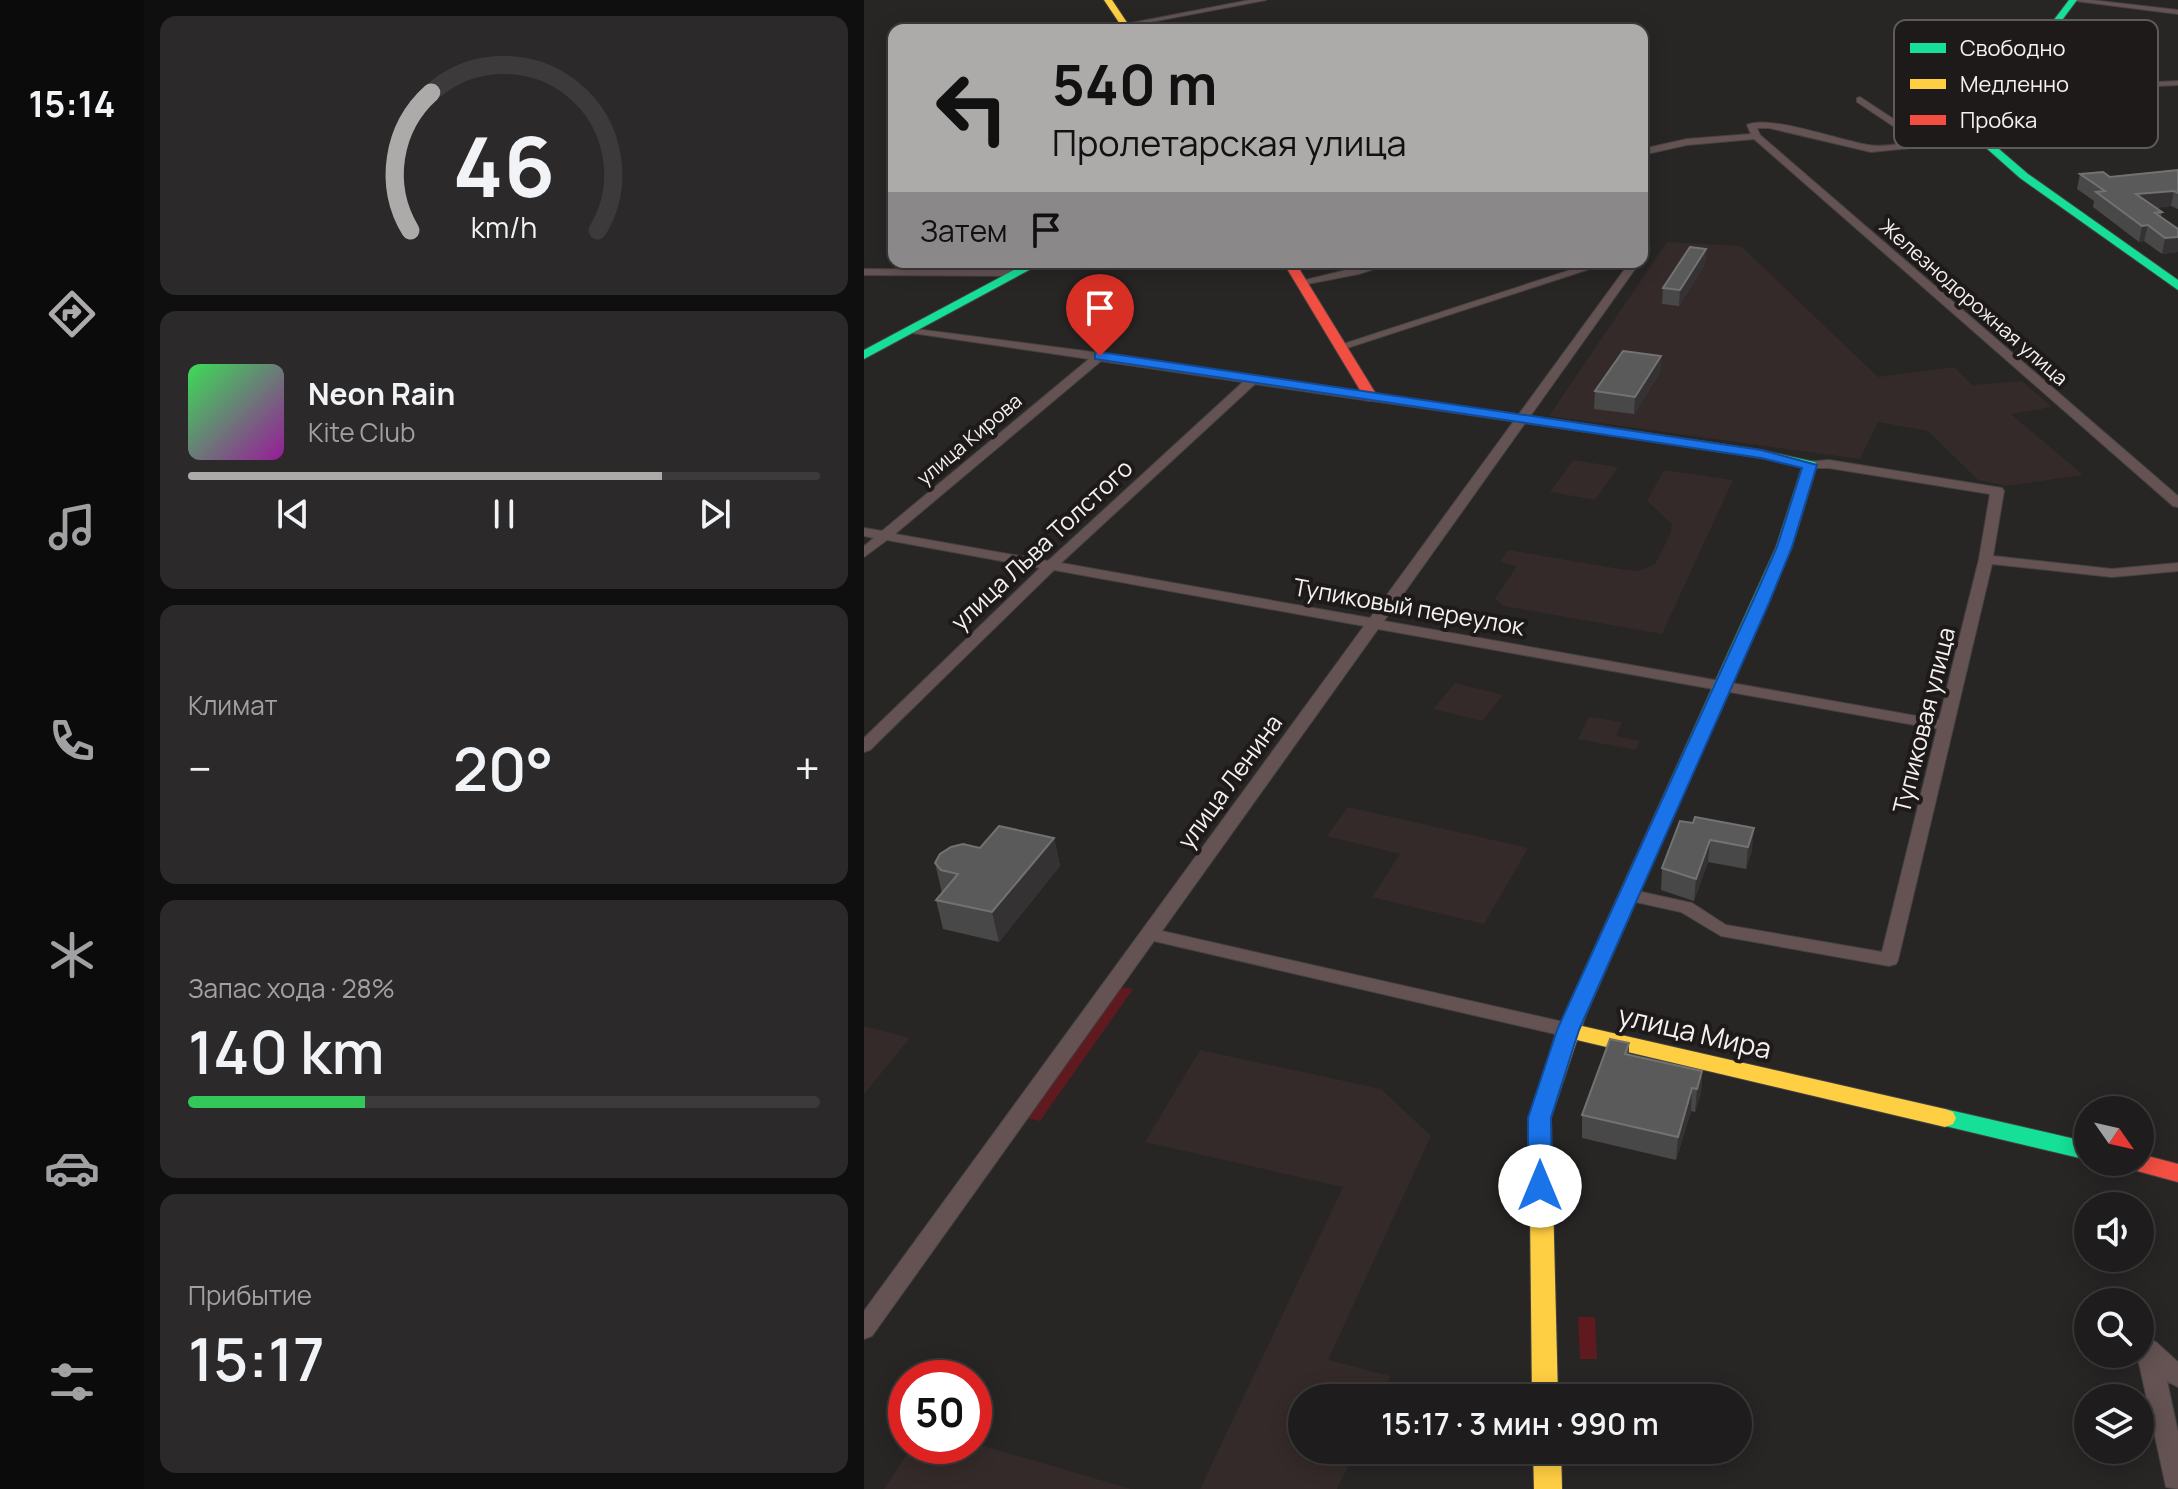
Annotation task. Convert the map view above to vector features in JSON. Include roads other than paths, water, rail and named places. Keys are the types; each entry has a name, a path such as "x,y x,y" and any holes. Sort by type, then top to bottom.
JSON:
{"main road":[{"path":"1108,0 1123,24"},
{"path":"2058,20 2073,0"},
{"path":"1992,148 2024,176 2178,286"},
{"path":"864,355 1026,268"},
{"path":"1293,268 1371,397 1761,454 1810,465 1784,547 1568,1030 1540,1118 1545,1384"},
{"name":"улица Мира","path":"1568,1030 2074,1148"},
{"path":"2154,1167 2178,1173"},
{"path":"1547,1464 1548,1489"}],"street":[{"path":"1197,0 1206,11"},
{"path":"1145,24 1262,0"},
{"path":"2073,0 2178,12"},
{"path":"2158,84 2178,83"},
{"path":"1860,100 1894,122"},
{"path":"1648,151 1769,125 1871,149 1894,146"},
{"name":"Железнодорожная улица","path":"1753,130 2178,503"},
{"path":"1302,282 1364,268"},
{"path":"1340,347 1587,268"},
{"name":"улица Ленина","path":"864,1329 1524,420 1630,268"},
{"path":"864,272 1016,273"},
{"path":"912,330 1371,397"},
{"name":"улица Кирова","path":"864,553 1100,356"},
{"name":"улица Льва Толстого","path":"864,747 1050,566 1253,379"},
{"name":"Тупиковая улица","path":"1628,895 1686,907 1721,930 1889,960 1986,559 1997,491 1829,464 1810,465"},
{"name":"Тупиковый переулок","path":"864,532 1946,726"},
{"path":"1986,559 2112,573 2178,567"},
{"name":"улица Мира","path":"1149,934 1568,1030"},
{"path":"2178,1377 2148,1349 2178,1487"}]}
